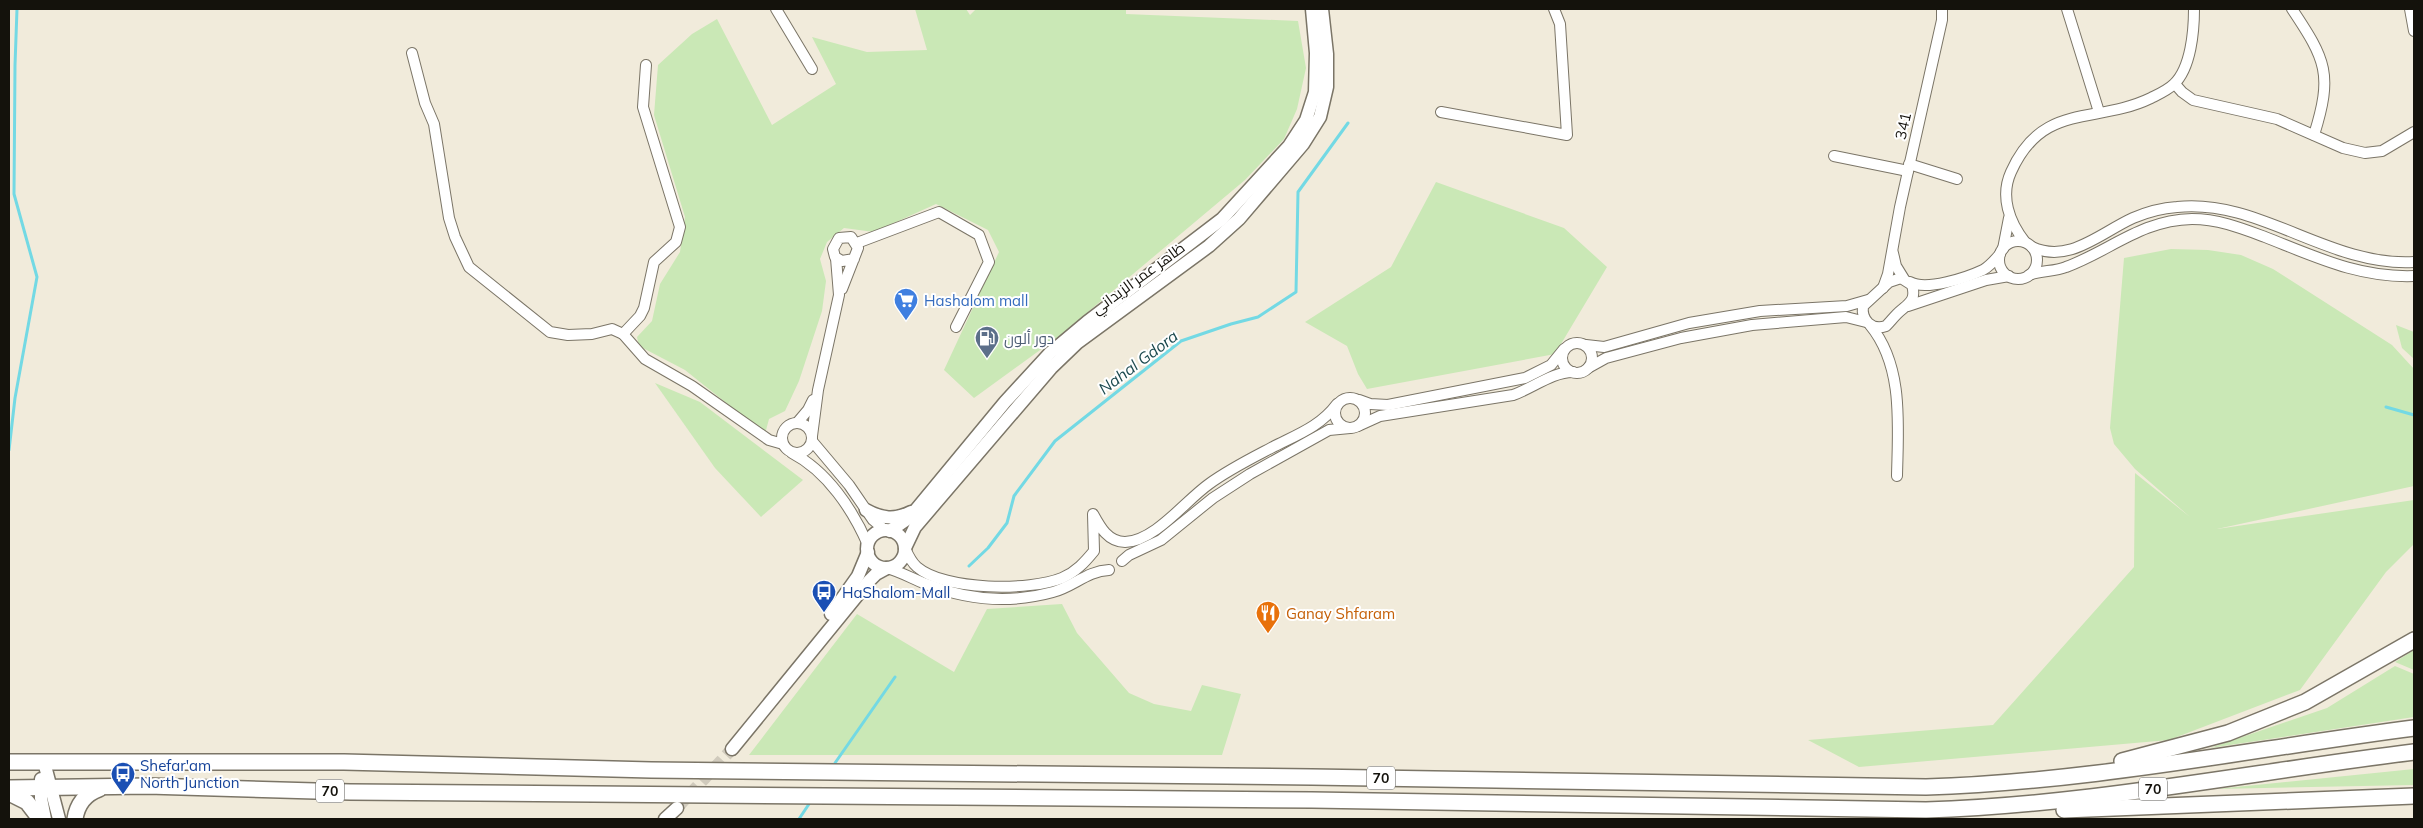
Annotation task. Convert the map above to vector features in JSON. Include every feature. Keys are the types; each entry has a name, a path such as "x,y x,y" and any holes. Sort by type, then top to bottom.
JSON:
{"highway":[{"path":"1972,785 2096,767 2228,733 2305,702 2414,640"},
{"name":"70","path":"9,762 326,762 651,770 1322,777 1899,786 1972,785 2072,777 2414,728"},
{"name":"70","path":"9,788 148,786 350,792 1282,800 1890,810 1972,809 2074,800 2414,752"},
{"path":"75,819 77,808 83,799 93,791 105,788"},
{"path":"9,793 28,802 40,819"},
{"path":"1890,810 2087,810 2414,796"}],"main road":[{"name":"ظاهر عمر الزيداني","path":"888,530 904,522 917,508 1015,391 1050,353 1086,322 1222,219 1288,146 1306,120 1315,92 1316,53 1312,9"},
{"name":"ظاهر عمر الزيداني","path":"905,548 915,527 1051,368 1077,343 1209,246 1239,218 1304,144 1320,117 1327,87 1327,54 1322,9"},
{"path":"866,510 875,516 891,518 917,508"},
{"path":"732,749 869,581 901,560 905,548 900,537 888,530 875,534 858,576 777,693"},
{"path":"868,549 872,561 887,568"},
{"path":"44,762 46,788 45,819"},
{"path":"46,788 59,819"},
{"path":"665,819 677,808"}],"street":[{"path":"776,9 812,69"},
{"path":"1441,112 1567,135 1560,24 1554,9"},
{"name":"341","path":"1883,288 1942,20 1942,9"},
{"path":"2067,9 2099,112"},
{"path":"2009,276 2000,266 2001,251 2009,217 2006,200 2007,180 2017,159 2039,133 2064,119 2139,104 2175,84 2184,69 2194,35 2194,9"},
{"path":"2292,9 2317,46 2325,73 2324,103 2314,135"},
{"path":"2410,9 2414,31"},
{"path":"412,53 425,103 434,124 455,237 469,267 550,332 592,334 612,329 623,334 645,359 692,386 770,440 783,444 792,453 809,464 832,487 857,521 868,549"},
{"path":"623,334 640,316 646,299 654,262 676,242 680,227 643,107 646,64"},
{"path":"2175,84 2182,92 2194,100 2277,119 2343,148 2365,153 2382,151 2414,132"},
{"path":"1834,156 1909,168 1957,179"},
{"path":"1897,476 1898,407 1885,352 1868,323 1863,308 1868,300 1893,280 1931,286 1978,272 1988,266 2011,242 2028,245 2048,253 2060,253 2075,248 2142,214 2177,207 2207,206 2244,215 2348,254 2383,262 2414,262"},
{"path":"857,244 940,212 979,235 988,262 956,327"},
{"path":"2009,217 2035,253 2036,265 2029,275"},
{"path":"1907,306 1986,280 2009,276 2019,278 2065,268 2120,239 2150,227 2172,221 2193,219 2232,225 2363,273 2414,276"},
{"path":"792,453 805,451 812,439 818,390 839,295 858,252 857,244 851,237 839,238 832,249 836,258 839,295"},
{"path":"887,568 942,590 988,599 1024,598 1062,589 1092,572 1117,567 1129,555 1161,540 1213,498 1250,474 1329,430 1354,427 1380,416 1514,395 1555,375 1581,372 1600,359 1681,338 1752,324 1846,316 1883,327 1907,306 1914,296 1907,281 1896,266 1892,249"},
{"path":"836,258 842,261 854,259"},
{"path":"905,548 913,563 923,571 949,581 989,587 1020,586 1062,578 1082,565 1099,542 1114,540 1132,541 1152,533 1209,484 1242,463 1324,421 1337,404 1345,398 1370,404 1388,405 1525,378 1551,365 1564,349 1572,343 1604,347 1689,323 1760,311 1839,307 1868,300"},
{"path":"1885,352 1886,337 1891,321"},
{"path":"1586,345 1592,356 1588,368"},
{"path":"1564,349 1562,354 1563,364 1573,372"},
{"path":"797,423 808,410 818,390"},
{"path":"1337,404 1336,419 1342,426 1354,427 1364,420 1365,411 1359,400"},
{"path":"783,444 782,434 792,423 808,428 812,439 849,485 877,525 888,530"},
{"path":"1109,570 1097,564 1094,551 1092,514 1103,532 1122,548 1122,561"}],"green space":[{"path":"915,9 966,9 970,15 976,9 1126,9 1126,14 1298,21 1306,68 1297,109 1284,139 1245,180 1058,337 974,398 944,370 999,252 988,230 936,204 874,232 844,228 827,242 820,259 826,281 822,311 799,381 785,411 769,419 765,434 685,370 639,346 637,337 652,321 660,284 680,252 685,217 654,115 658,65 692,34 717,19 772,125 836,84 812,37 867,52 927,50"},
{"path":"1436,182 1564,228 1607,267 1555,354 1367,389 1358,374 1347,346 1305,322 1391,267"},
{"path":"2171,249 2208,250 2241,255 2273,269 2392,345 2414,369 2414,486 2217,529 2414,500 2414,544 2386,572 2300,690 2169,740 1859,767 1808,740 1993,725 2134,567 2135,473 2190,517 2135,469 2114,444 2110,428 2124,258"},
{"path":"2396,325 2414,332 2414,359 2402,348"},
{"path":"655,383 700,402 803,480 761,517 715,468"},
{"path":"1062,604 1077,633 1129,693 1154,704 1191,711 1202,685 1241,694 1222,755 749,755 857,614 954,672 987,609"},
{"path":"2414,650 2414,670 2395,662"},
{"path":"2395,666 2414,674 2414,717 2210,748 2327,708"},
{"path":"2414,769 2414,785 2216,789"}],"waterway":[{"path":"9,450 15,398 37,277 14,194 17,9"},
{"name":"Nahal Gdora","path":"969,566 988,548 1007,523 1014,496 1055,441 1181,341 1258,317 1296,292 1298,192 1348,123"},
{"path":"2386,407 2414,415"},
{"path":"835,763 895,677"},
{"path":"799,819 809,804"}],"tunnel":[{"path":"677,808 732,749"}],"place":[{"name":"Hashalom mall","path":"906,321"},
{"name":"دور ألون","path":"987,359"},
{"name":"HaShalom-Mall","path":"824,613"},
{"name":"Ganay Shfaram","path":"1268,634"},
{"name":"Shefar'am North Junction","path":"123,795"}]}
